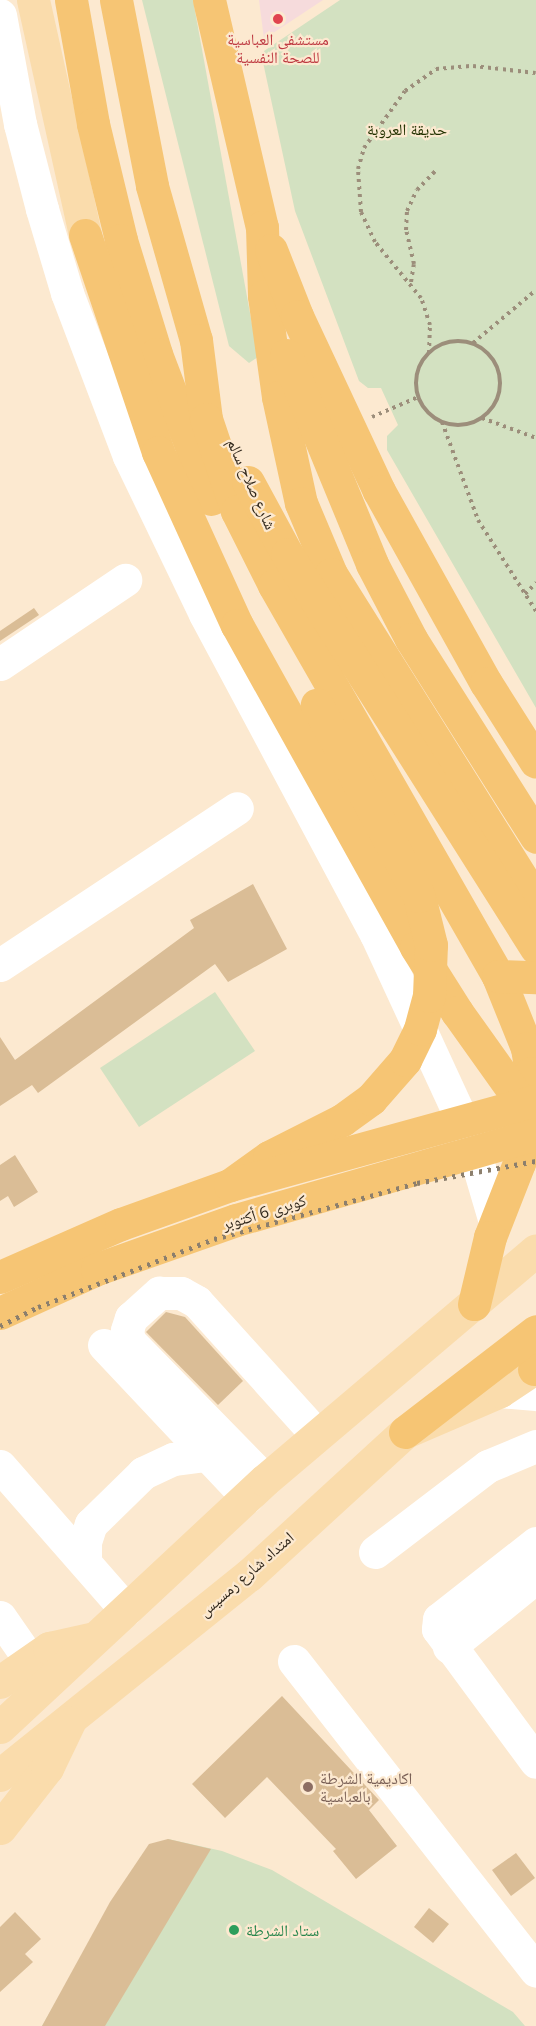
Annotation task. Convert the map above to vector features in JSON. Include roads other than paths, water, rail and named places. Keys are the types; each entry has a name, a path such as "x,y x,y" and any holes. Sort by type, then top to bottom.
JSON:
{"highway":[{"path":"71,0 121,240 156,354 193,456 244,574 412,880 431,945 432,979 426,1012 414,1044 395,1074 357,1110 269,1157 230,1185"},
{"name":"شارع صلاح سالم","path":"116,0 152,186 196,340 199,385 229,433 267,523 536,948"},
{"path":"209,0 262,227 297,316 349,428 412,552 536,762"},
{"path":"262,227 264,296 291,466 314,539 331,574 536,901"},
{"path":"86,235 144,417 220,591 403,925 457,1012 536,1122"},
{"path":"264,296 332,473 411,639 536,837"},
{"path":"199,385 228,488 259,560 498,976 527,1048 531,1098 519,1163 495,1222 474,1304"},
{"path":"498,976 536,977"},
{"name":"كوبرى 6 أكتوبر","path":"0,1277 112,1228 230,1185 536,1101"},
{"name":"كوبرى 6 أكتوبر","path":"0,1313 98,1269 236,1220 536,1134"},
{"path":"405,1432 536,1331"}],"main road":[{"path":"33,0 61,141 86,235"},
{"path":"0,1727 256,1488 536,1250"},
{"name":"امتداد شارع رمسيس","path":"0,1828 47,1768 73,1713 249,1575 405,1432 535,1375"},
{"path":"0,1682 29,1659 71,1640 95,1638"},
{"path":"0,1774 73,1713"}],"lane":[{"path":"1,34 23,134 67,293 129,456 205,614 376,934 470,1137 495,1222"},
{"path":"0,664 125,580"},
{"path":"0,965 237,808"},
{"path":"256,1488 129,1341 127,1330 131,1318 159,1293 181,1293 198,1302 317,1435"},
{"path":"104,1345 206,1455 256,1488"},
{"path":"375,1552 488,1466 536,1446"},
{"path":"85,1562 84,1542 91,1524 143,1473 173,1459 206,1455"},
{"path":"0,1466 126,1610"},
{"path":"497,1591 536,1543"},
{"path":"536,1577 497,1591 439,1619 439,1633 536,1762"},
{"path":"0,1617 29,1659"},
{"path":"294,1661 536,1971"}],"railway":[{"path":"0,1326 38,1307 214,1239 417,1183 536,1161"}],"place":[{"name":"مستشفى العباسية للصحة النفسية","path":"278,19"},
{"name":"اكاديمية الشرطة بالعباسية","path":"308,1787"},
{"name":"ستاد الشرطة","path":"234,1930"}],"park label":[{"name":"حديقة العروبة","path":"407,129"}]}
